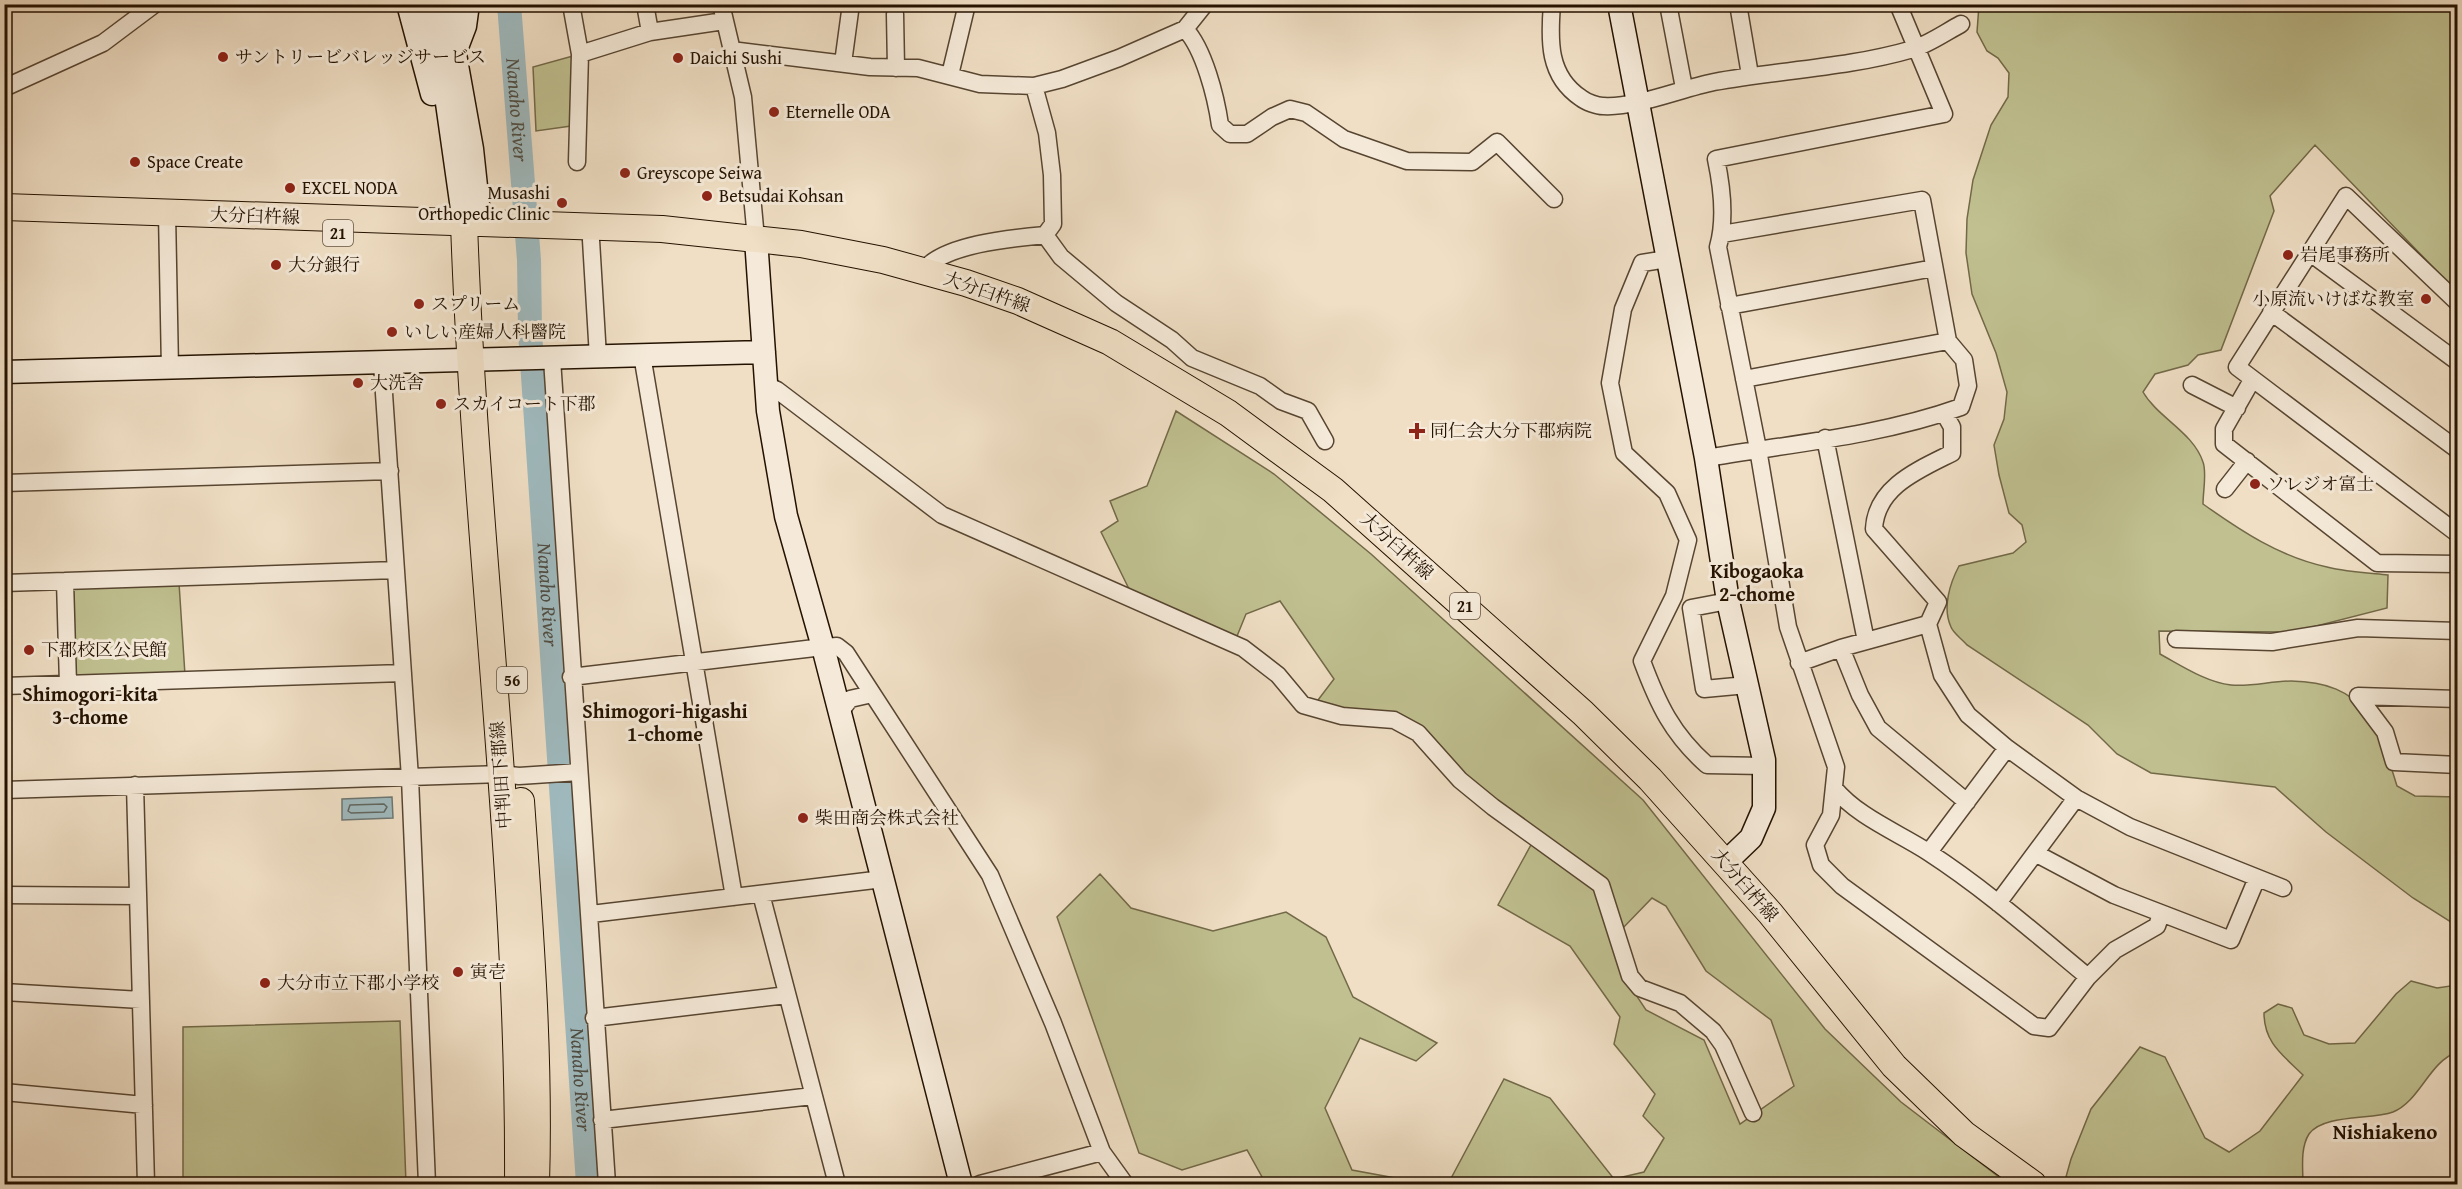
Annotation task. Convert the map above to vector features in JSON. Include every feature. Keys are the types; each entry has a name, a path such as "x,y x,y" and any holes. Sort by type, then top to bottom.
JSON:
{"main road":[{"name":"大分臼杵線","path":"4,207 167,219 472,231 541,233 662,229 756,239 852,253 923,271 1018,301 1110,342 1228,413 1293,459 1384,534 1583,713 1650,779 1770,913 1894,1066 1964,1134 2034,1185"},
{"name":"大分臼杵線","path":"4,220 167,219"},
{"name":"中判田下郡線","path":"472,231 480,361 520,775 535,1000 538,1103 537,1185"},
{"name":"大分臼杵線","path":"541,233 591,240 756,239"},
{"name":"中判田下郡線","path":"518,1185 520,775"}],"street":[{"path":"4,88 103,43 155,4"},
{"path":"408,4 447,149 453,151"},
{"path":"429,4 453,151 472,231"},
{"path":"446,4 456,49 472,231"},
{"path":"456,49 465,26 468,4"},
{"path":"571,4 580,54 577,162"},
{"path":"645,4 650,32"},
{"path":"843,63 851,4"},
{"path":"950,75 967,4"},
{"path":"731,50 843,63 918,68 980,84 1034,86 1062,79 1119,58 1185,29 1205,4"},
{"path":"1552,4 1550,35 1552,57 1561,82 1582,99 1602,106 1636,101 1684,88 1750,75 1829,67 1914,49 1961,24"},
{"path":"1619,4 1706,458 1728,601 1764,766 1764,808 1751,838 1725,863"},
{"path":"1668,4 1684,88"},
{"path":"1898,4 1914,49 1944,114 1716,159 1721,186 1722,234 1718,247 1758,449 1788,627 1836,767 1831,815 1815,846 1821,865 1842,886 2034,1026 2049,1028 2088,976 2115,950 2157,926 2161,914"},
{"path":"1743,5 1750,75"},
{"path":"580,54 650,32 723,13 743,97 770,429 786,516 823,647 961,1185"},
{"path":"895,14 896,68"},
{"path":"1185,29 1195,39 1217,105 1220,125 1230,134 1247,134 1272,117 1290,109 1306,113 1344,139 1407,161 1472,162 1497,142 1554,199"},
{"path":"923,271 931,261 950,254 1002,239 1045,235 1053,224 1052,175 1047,133 1034,86"},
{"path":"2457,303 2346,196 2237,367 2457,534"},
{"path":"1706,458 1906,424 1944,414 1961,407 1968,386 1964,360 1948,340 1922,200 1722,234"},
{"path":"167,219 170,369"},
{"path":"1045,235 1061,257 1116,303 1172,340 1192,358 1260,386 1281,401 1308,411 1325,441"},
{"path":"591,240 598,357"},
{"path":"2309,252 2457,362"},
{"path":"1667,259 1642,263 1623,309 1610,383 1624,453 1667,494 1688,540 1674,596 1642,661 1657,700 1674,730 1707,765 1764,766"},
{"path":"1729,306 1934,268"},
{"path":"2271,312 2457,450"},
{"path":"1744,379 1948,340"},
{"path":"4,372 382,364 764,352"},
{"path":"642,355 734,897"},
{"path":"550,359 572,677 576,772 591,914 594,1018 607,1185"},
{"path":"382,364 410,778 427,1185"},
{"path":"2252,380 2224,429 2224,444 2376,563 2457,564"},
{"path":"766,385 777,390 942,515 1243,648 1278,675 1303,705 1342,716 1394,720 1418,733 1460,780 1601,885 1630,976 1640,988 1680,1002 1713,1030 1723,1045 1753,1113"},
{"path":"2192,385 2237,408"},
{"path":"1944,414 1952,427 1952,453 1897,482 1875,512 1874,529 1938,602 1928,624 1942,675 1968,715 2007,748 2076,798 2130,827 2283,888"},
{"path":"1825,438 1866,640"},
{"path":"2225,489 2247,461"},
{"path":"4,483 390,471"},
{"path":"4,583 396,570"},
{"path":"65,581 68,684"},
{"path":"1728,601 1691,608 1704,689 1747,685"},
{"path":"1799,663 1866,640 1928,624"},
{"path":"2176,639 2272,642 2358,628 2457,631"},
{"path":"572,677 823,647 837,646 846,653 990,875 1053,1023 1102,1152 1125,1185"},
{"path":"1841,648 1860,695 1878,728 1967,802"},
{"path":"4,686 403,673"},
{"path":"840,712 850,699 872,694"},
{"path":"2457,699 2358,696 2385,732 2394,762 2457,765"},
{"path":"1929,852 2007,748"},
{"path":"4,789 576,772"},
{"path":"135,785 146,1185"},
{"path":"1834,788 1846,803 1929,852 1998,903 2088,976"},
{"path":"1998,903 2076,798"},
{"path":"2035,853 2066,872 2161,914 2231,940 2258,878"},
{"path":"591,914 883,879"},
{"path":"4,894 138,896"},
{"path":"761,894 837,1185"},
{"path":"4,992 141,1000"},
{"path":"594,1018 787,995"},
{"path":"4,1092 144,1105"},
{"path":"602,1120 813,1096"},
{"path":"980,1185 1040,1177 1102,1152"}],"green space":[{"path":"1979,5 2445,5 2458,23 2457,292 2315,145 2270,196 2274,211 2221,350 2198,355 2188,365 2155,374 2143,392 2157,410 2192,442 2198,451 2205,471 2203,504 2262,542 2293,557 2335,569 2388,575 2387,608 2293,632 2159,631 2160,654 2212,681 2231,685 2291,681 2316,683 2336,689 2352,698 2375,726 2397,786 2415,796 2457,797 2457,926 2413,898 2326,832 2275,787 2151,773 2117,754 2088,725 1967,645 1952,629 1948,620 1947,604 1950,588 1959,566 2013,553 2026,542 2022,525 2009,513 1999,475 1994,445 2004,419 2007,392 1996,353 1972,294 1966,253 1967,219 1973,180 1991,125 2008,97 2009,73 1998,58 1987,51 1977,32"},
{"path":"580,54 578,125 536,131 533,67"},
{"path":"1176,411 1274,474 1371,554 1643,800 1825,1029 1901,1102 2008,1184 1448,1184 1504,1079 1550,1098 1614,1179 1644,1172 1664,1138 1643,1116 1655,1094 1614,1044 1620,1017 1570,946 1498,905 1532,843 1599,890 1626,980 1646,1010 1704,1040 1740,1124 1794,1086 1771,1020 1706,971 1666,906 1652,898 1622,929 1603,880 1496,806 1393,716 1315,704 1334,679 1280,601 1246,614 1235,641 1132,595 1101,532 1118,521 1110,501 1147,486"},
{"path":"179,583 185,675 77,678 72,674 73,587"},
{"path":"1100,874 1131,908 1213,931 1286,912 1326,937 1353,997 1437,1043 1416,1061 1360,1038 1325,1108 1352,1170 1428,1184 1266,1184 1247,1150 1182,1170 1139,1153 1057,917"},
{"path":"2411,981 2437,988 2457,985 2457,1052 2439,1064 2410,1099 2393,1112 2336,1120 2325,1123 2309,1134 2304,1146 2303,1184 2064,1184 2071,1159 2091,1109 2140,1047 2165,1057 2205,1138 2229,1152 2260,1131 2303,1075 2271,1041 2267,1033 2264,1013 2278,1004 2292,1008 2304,1035 2329,1044 2355,1043 2396,994"},
{"path":"400,1021 406,1184 183,1184 183,1027"}],"water":[{"path":"392,797 393,818 342,820 342,799"}],"waterway":[{"name":"Nanaho River","path":"509,4 529,260 530,332 588,1184"}],"place":[{"name":"サントリービバレッジサービス","path":"223,57"},
{"name":"Daichi Sushi","path":"678,58"},
{"name":"Eternelle ODA","path":"774,112"},
{"name":"Space Create","path":"135,162"},
{"name":"Greyscope Seiwa","path":"625,173"},
{"name":"EXCEL NODA","path":"290,188"},
{"name":"Betsudai Kohsan","path":"707,196"},
{"name":"Musashi Orthopedic Clinic","path":"562,203"},
{"name":"岩尾事務所","path":"2288,255"},
{"name":"大分銀行","path":"276,265"},
{"name":"小原流いけばな教室","path":"2426,299"},
{"name":"スプリーム","path":"419,304"},
{"name":"いしい産婦人科醫院","path":"392,332"},
{"name":"大洗舎","path":"358,383"},
{"name":"スカイコート下郡","path":"441,404"},
{"name":"同仁会大分下郡病院","path":"1417,431"},
{"name":"ソレジオ富士","path":"2255,484"},
{"name":"下郡校区公民館","path":"29,650"},
{"name":"柴田商会株式会社","path":"803,818"},
{"name":"寅壱","path":"458,972"},
{"name":"大分市立下郡小学校","path":"265,983"}],"district":[{"name":"Kibogaoka 2-chome","path":"1757,582"},
{"name":"Shimogori-kita 3-chome","path":"90,706"},
{"name":"Shimogori-higashi 1-chome","path":"665,722"},
{"name":"Nishiakeno","path":"2385,1132"}]}
